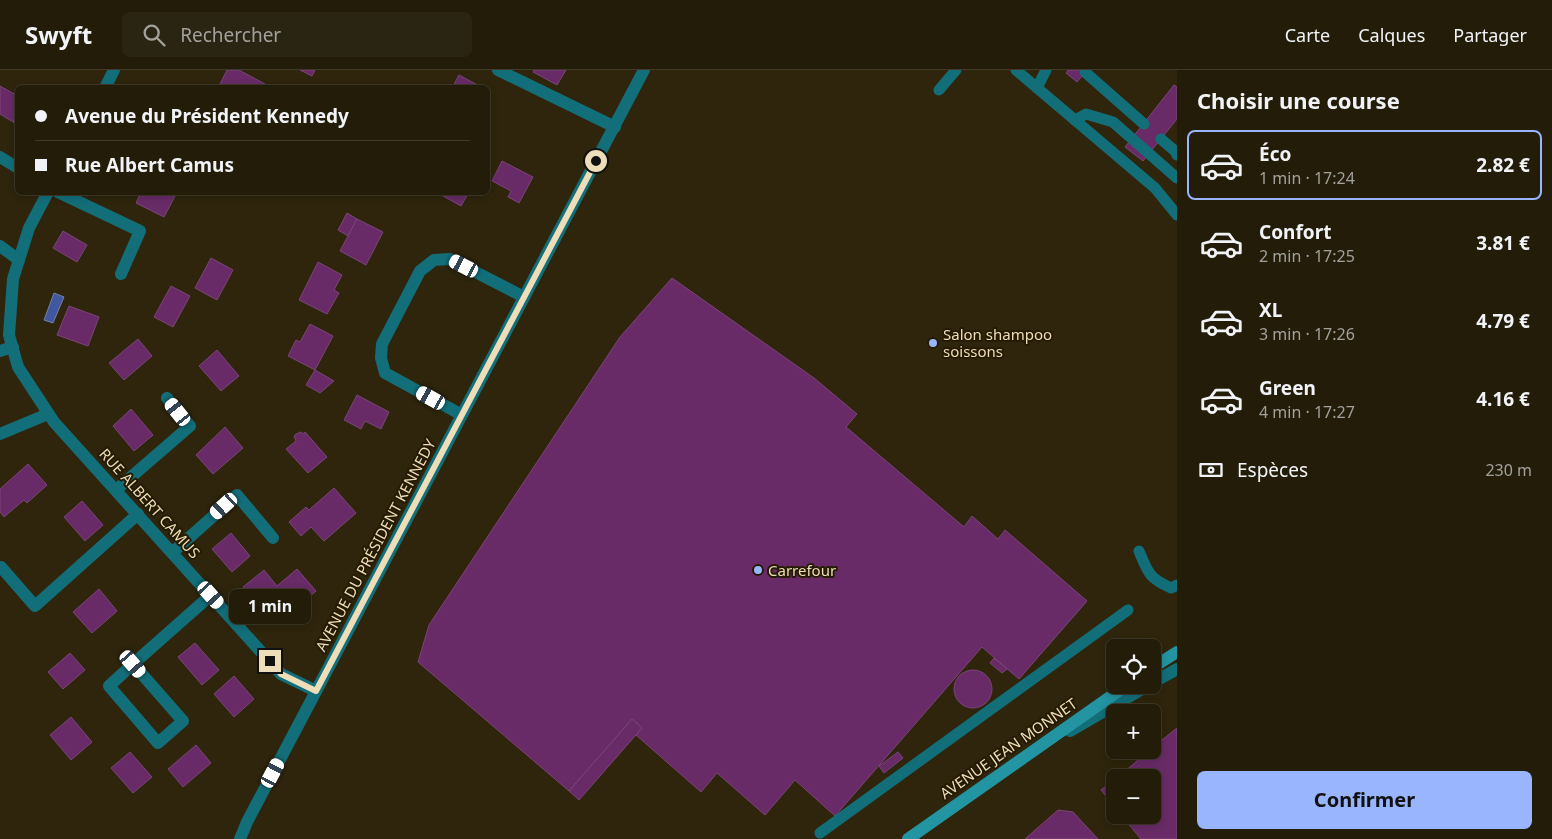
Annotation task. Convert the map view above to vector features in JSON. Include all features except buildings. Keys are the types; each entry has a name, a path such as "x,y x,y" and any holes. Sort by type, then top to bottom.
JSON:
{"main road":[{"path":"1161,662 1177,652"},
{"name":"AVENUE JEAN MONNET","path":"908,839 1009,766 1114,694"}],"street":[{"path":"106,85 114,70"},
{"name":"AVENUE DU PRÉSIDENT KENNEDY","path":"240,839 247,822 644,70"},
{"path":"504,71 614,127"},
{"path":"0,157 15,166"},
{"name":"RUE ALBERT CAMUS","path":"46,195 29,228 13,279 9,335 18,367 54,422 281,674 316,691"},
{"path":"64,195 140,231 121,274"},
{"path":"0,246 19,260"},
{"path":"462,415 386,373 381,358 382,344 420,271 434,260 450,259 524,297"},
{"path":"0,351 13,347"},
{"path":"116,490 190,426 167,398"},
{"path":"0,434 48,414"},
{"path":"173,552 237,495 273,538"},
{"path":"1,566 35,606 138,514"},
{"path":"133,664 183,721 158,743 109,686 133,664 211,595"},
{"path":"1161,678 1177,668"},
{"path":"1009,766 1133,694"}],"lane":[{"path":"939,90 956,70"},
{"path":"1016,70 1155,188 1177,215"},
{"path":"1038,88 1046,70"},
{"path":"1085,72 1144,124"},
{"path":"1075,120 1086,114 1113,122 1177,178"},
{"path":"1161,139 1177,155"},
{"path":"1140,551 1147,569 1156,582 1174,587"},
{"path":"820,833 1128,610"},
{"name":"AVENUE DU PRÉSIDENT KENNEDY","path":"233,839 247,822"}],"water":[{"path":"54,293 64,297 53,323 44,320"}],"place":[{"name":"Salon shampoo soissons","path":"933,343"},
{"name":"Carrefour","path":"758,570"}],"route":[{"path":"270,661 281,674 316,691 596,161"}]}
